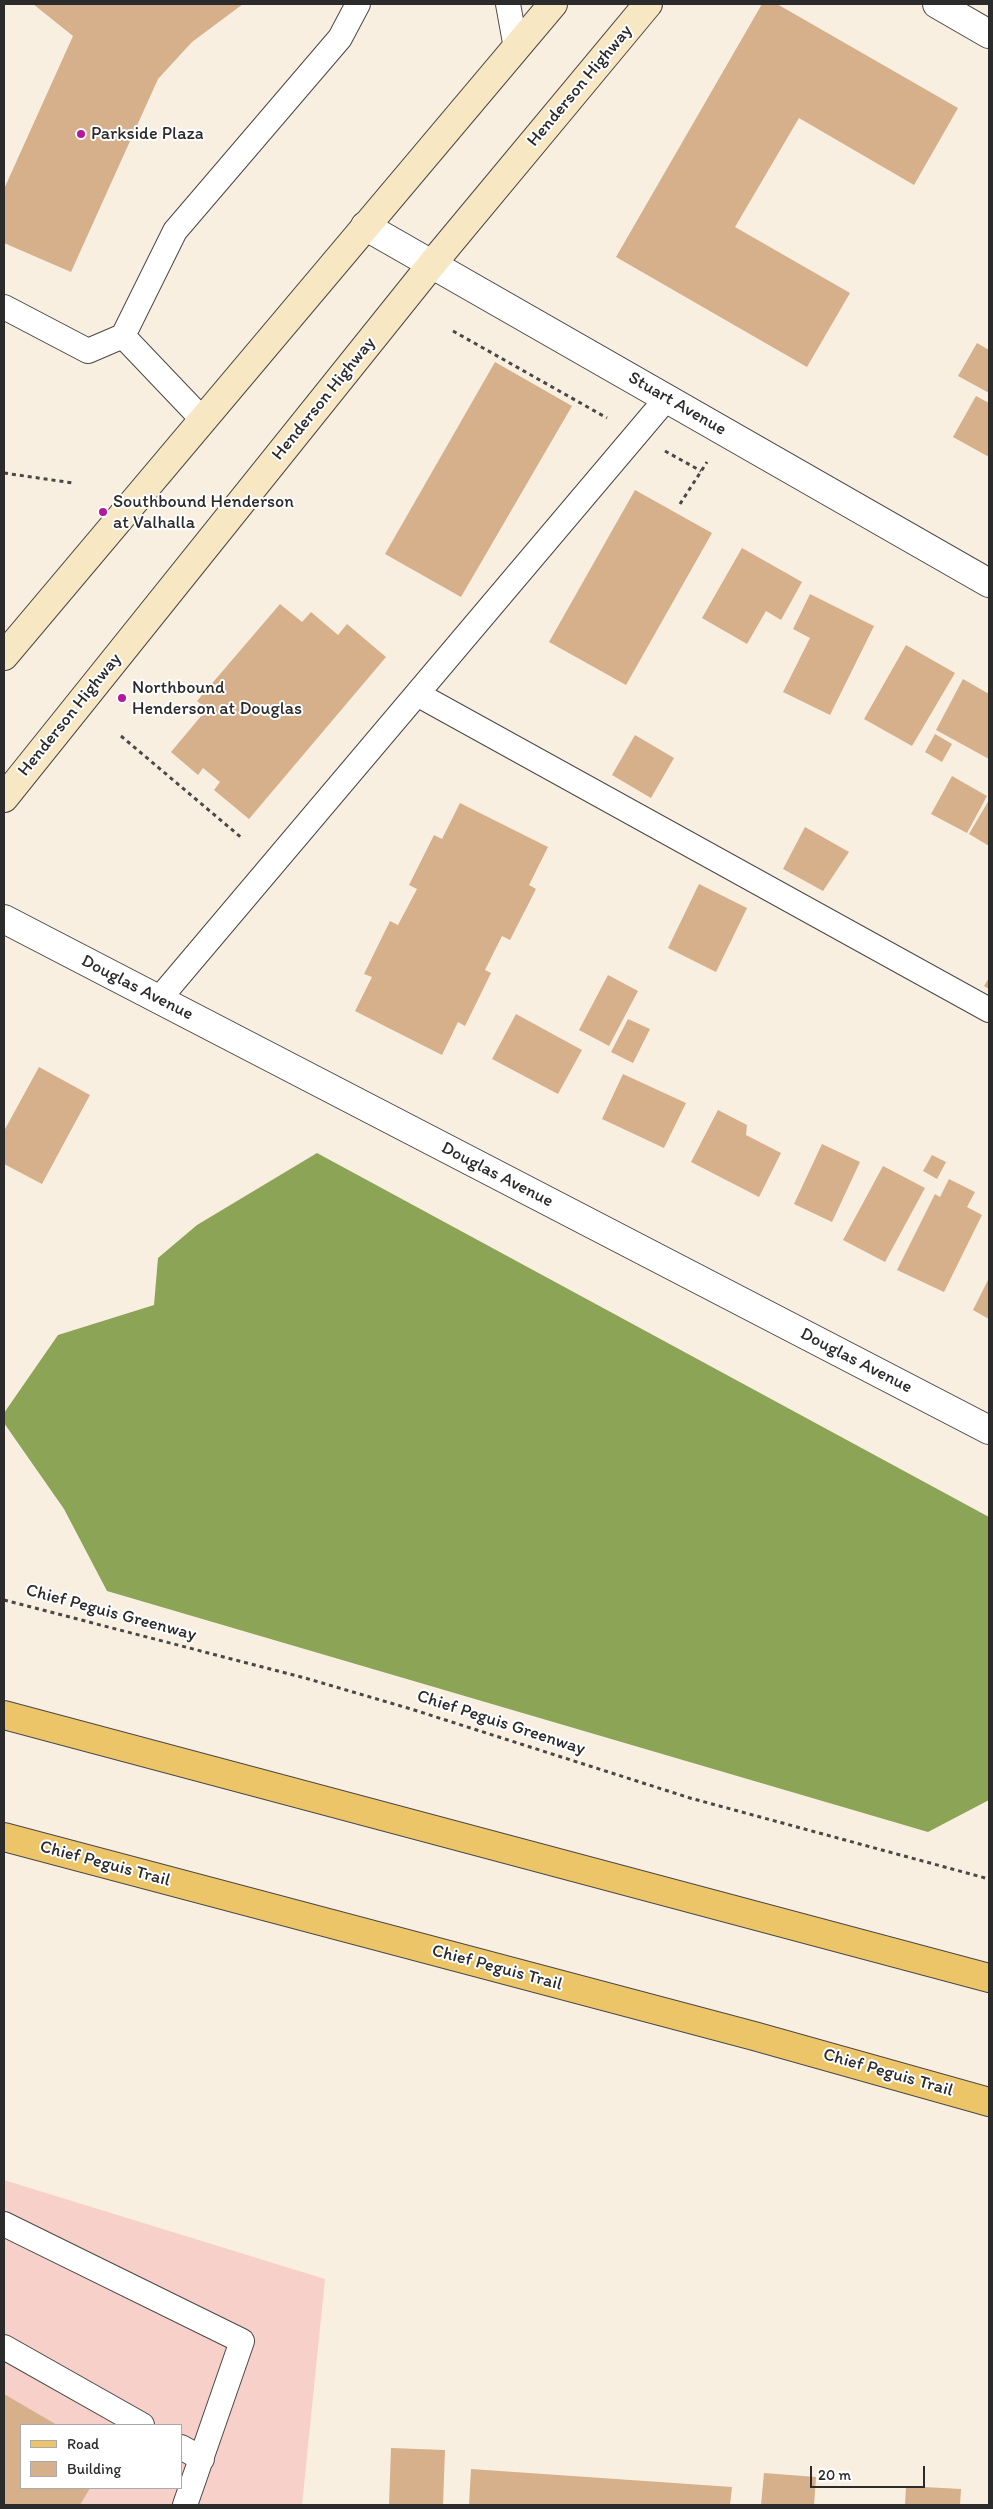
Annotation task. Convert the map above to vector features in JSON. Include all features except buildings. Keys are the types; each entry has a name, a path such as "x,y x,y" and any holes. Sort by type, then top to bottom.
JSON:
{"main road":[{"path":"4,656 553,4"},
{"name":"Henderson Highway","path":"4,798 432,264 648,4"},
{"path":"4,1715 989,1978"},
{"name":"Chief Peguis Trail","path":"4,1837 754,2036 989,2102"}],"street":[{"path":"937,4 989,34"},
{"name":"Stuart Avenue","path":"365,226 989,583"},
{"name":"Douglas Avenue","path":"4,919 989,1430"}],"lane":[{"path":"4,307 88,351 123,336 175,230 340,38 358,4"},
{"path":"508,4 516,48"},
{"path":"123,336 202,419"},
{"path":"159,999 667,398"},
{"path":"417,694 989,1010"},
{"path":"4,2224 242,2341 186,2505"},
{"path":"4,2347 140,2424"},
{"path":"182,2448 202,2459"}],"path":[{"path":"453,331 701,471"},
{"path":"680,504 727,432"},
{"path":"4,473 73,483"},
{"path":"121,736 243,839"},
{"name":"Chief Peguis Greenway","path":"4,1600 314,1681 411,1709 690,1798 989,1879"}],"shaded area":[{"path":"4,2180 325,2279 302,2505 4,2505"}],"green space":[{"path":"317,1153 989,1517 989,1800 928,1832 107,1591 64,1509 4,1423 4,1413 58,1335 154,1305 158,1258 197,1225"}],"place":[{"name":"Parkside Plaza","path":"81,134"},
{"name":"Southbound Henderson at Valhalla","path":"103,512"},
{"name":"Northbound Henderson at Douglas","path":"122,698"}]}
